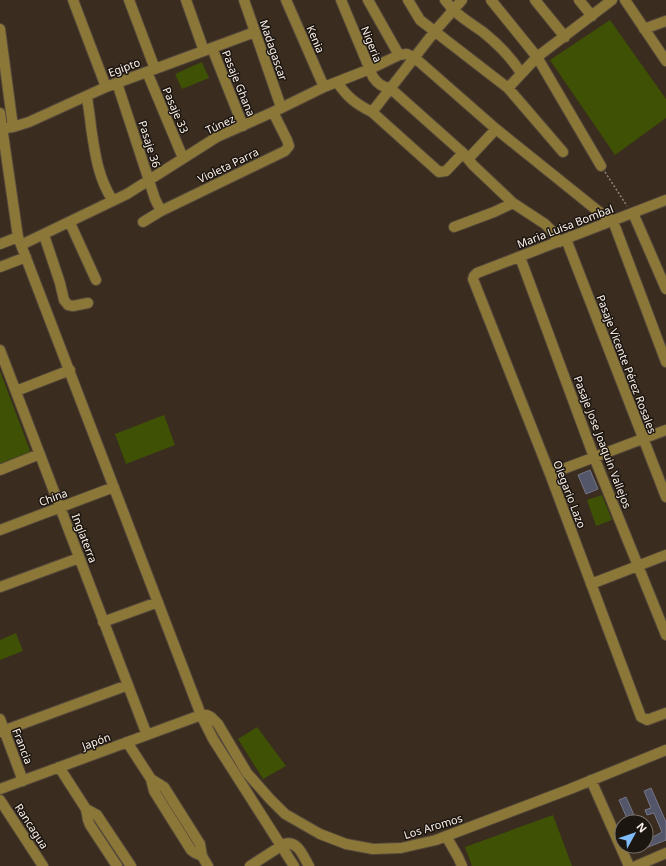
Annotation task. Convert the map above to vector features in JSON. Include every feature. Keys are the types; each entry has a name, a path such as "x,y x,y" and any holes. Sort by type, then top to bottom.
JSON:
{"street":[{"path":"73,0 106,87"},
{"name":"Pasaje 33","path":"130,0 151,70 184,158"},
{"name":"Pasaje Ghana","path":"186,0 243,126"},
{"name":"Madagascar","path":"244,0 255,32 277,110"},
{"name":"Kenia","path":"286,0 324,87"},
{"name":"Nigeria","path":"341,0 373,77 377,83 384,87 390,88 465,156"},
{"path":"368,0 399,55 407,54 415,58 496,129 598,211 613,221 666,362"},
{"path":"408,0 420,20 508,88 563,152"},
{"path":"446,0 453,10 485,34 505,52 521,73"},
{"path":"372,112 435,31 462,0"},
{"path":"491,0 537,57 601,166"},
{"path":"535,0 565,37"},
{"path":"579,0 592,16"},
{"path":"508,88 537,57 612,0"},
{"path":"625,0 666,62"},
{"path":"644,29 666,21"},
{"path":"0,29 12,127"},
{"name":"Egipto","path":"1,129 29,122 106,87 255,32"},
{"name":"Túnez","path":"0,244 44,235 70,223 127,194 217,137 324,87 370,69 399,55"},
{"path":"338,82 344,93 354,102 372,112 439,172 446,171 496,129"},
{"name":"Pasaje 36","path":"117,83 155,199 161,211"},
{"path":"87,96 98,169 103,184 113,201"},
{"name":"Violeta Parra","path":"143,222 161,211 285,151 289,146 277,110"},
{"path":"0,113 1,129 20,241 201,715 213,739 294,866"},
{"name":"Pasaje Vicente Pérez Rosales","path":"465,156 513,203 545,224 562,240 666,497"},
{"name":"Maria Luisa Bombal","path":"474,276 477,273 666,200"},
{"path":"454,227 513,203"},
{"path":"634,213 666,289"},
{"path":"70,223 96,280"},
{"path":"44,235 60,282 64,300 68,305 73,306 88,303"},
{"path":"0,267 26,257"},
{"name":"Pasaje Jose Joaquin Vallejos","path":"520,257 594,457 666,635"},
{"name":"Olegario Lazo","path":"474,276 473,279 550,474 641,716 645,719 650,719 666,713"},
{"name":"Inglaterra","path":"0,350 147,735"},
{"path":"16,391 70,370"},
{"path":"550,474 666,430"},
{"path":"0,470 40,454"},
{"name":"China","path":"0,530 114,487"},
{"path":"591,584 666,555"},
{"path":"0,587 79,558"},
{"path":"104,622 158,602"},
{"path":"2,732 128,685"},
{"name":"Japón","path":"0,789 201,715"},
{"name":"Los Aromos","path":"201,715 211,717 218,724 247,773 285,814 320,834 346,844 373,849 401,848 446,836 666,750"},
{"name":"Francia","path":"0,719 2,732 23,781"},
{"path":"127,742 151,778 164,787 200,844 202,856 208,866"},
{"path":"59,767 86,809 89,822 117,866"},
{"path":"591,780 629,866"},
{"name":"Rancagua","path":"0,800 43,866"},
{"path":"86,809 97,815 130,866"},
{"path":"446,836 462,866"},
{"path":"250,866 281,846 289,843 296,845 309,866"},
{"path":"636,866 666,853"}],"path":[{"path":"601,166 627,207 634,213"}],"green space":[{"path":"610,20 666,99 666,118 615,155 550,60"},
{"path":"202,62 209,78 182,89 175,74"},
{"path":"0,371 31,453 0,464"},
{"path":"164,415 175,445 126,464 115,434"},
{"path":"602,495 612,520 596,526 587,500"},
{"path":"16,633 23,651 0,660 0,640"},
{"path":"257,727 286,766 263,779 238,739"},
{"path":"553,815 572,866 472,866 465,847"}],"building":[{"path":"590,470 598,489 586,494 578,475"},
{"path":"651,788 666,822 666,840 654,845 654,836 662,832 654,813 647,814 645,810 651,808 644,791"},
{"path":"626,797 633,814 625,814 619,800"}]}
